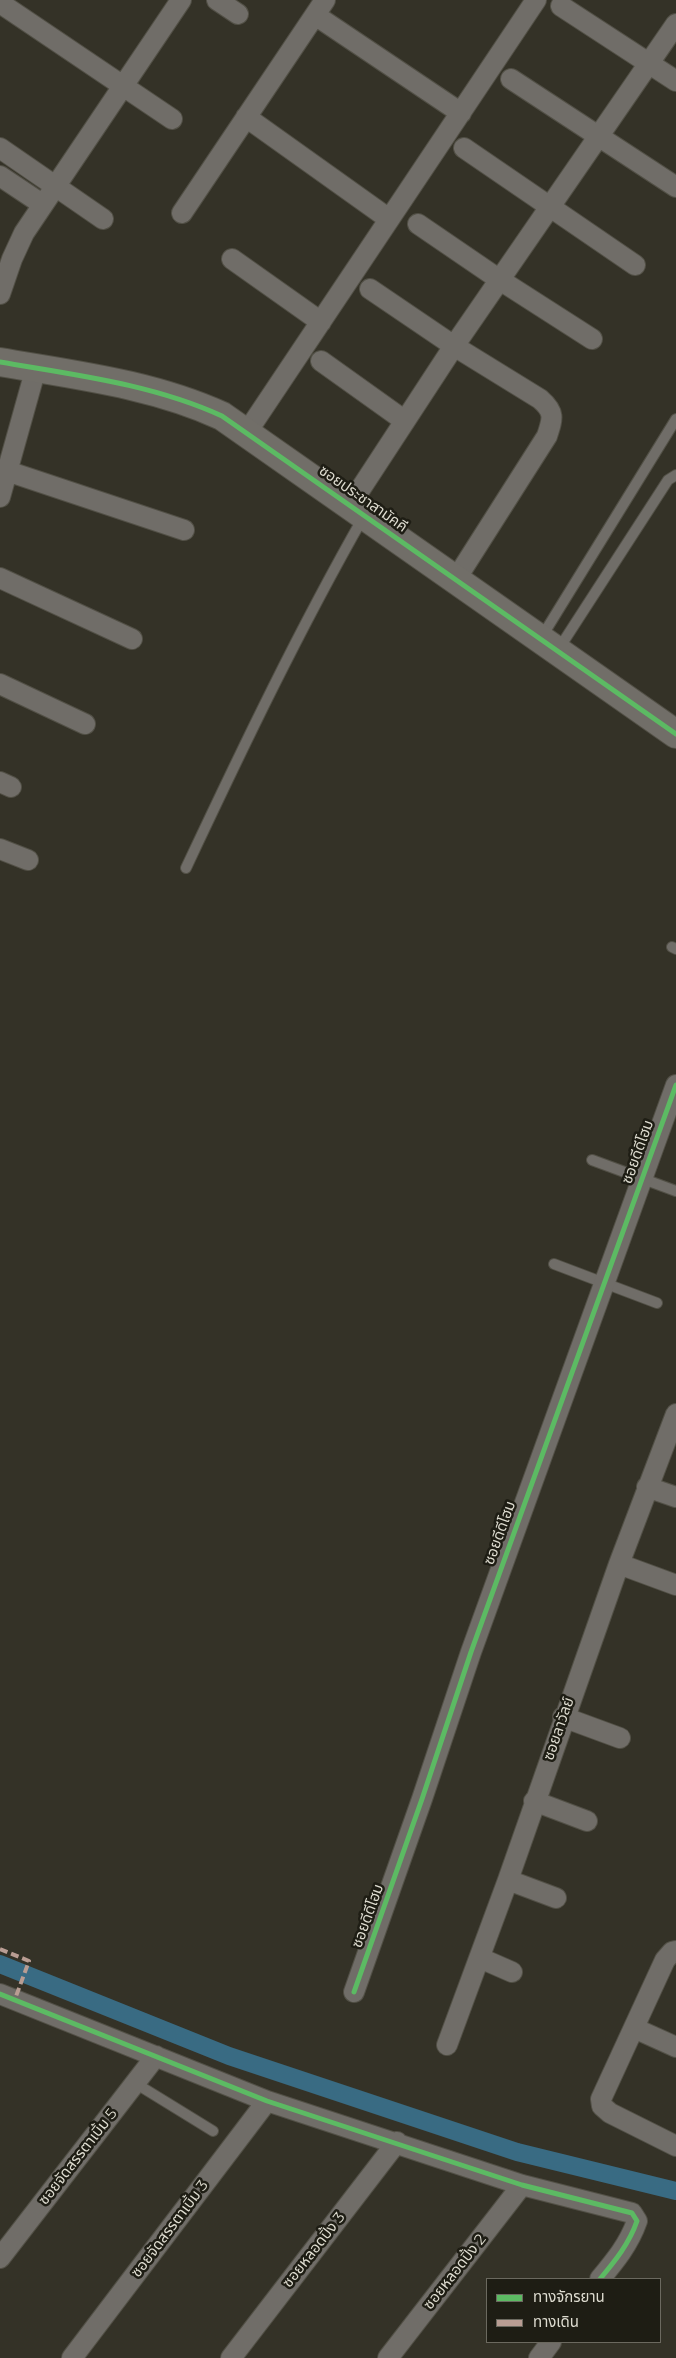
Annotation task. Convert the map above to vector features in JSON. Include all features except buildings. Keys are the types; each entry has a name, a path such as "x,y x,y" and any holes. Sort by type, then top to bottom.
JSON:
{"street":[{"path":"0,294 12,259 24,233 181,0"},
{"path":"217,0 238,14"},
{"path":"247,432 536,0"},
{"path":"0,3 172,119"},
{"path":"560,6 676,81"},
{"path":"182,213 320,7 461,113"},
{"path":"357,510 404,421 676,24"},
{"path":"511,79 676,187"},
{"path":"246,117 389,219"},
{"path":"0,148 104,219"},
{"path":"464,148 635,265"},
{"path":"0,176 42,204"},
{"path":"418,224 500,280 592,339"},
{"path":"232,259 321,322"},
{"path":"370,289 454,346 540,399 550,408 552,421 547,436 456,579"},
{"path":"321,361 404,421"},
{"name":"ซอยประชาสามัคคี","path":"0,362 136,386 175,396 222,416 676,734"},
{"path":"0,497 36,368"},
{"path":"8,471 184,530"},
{"path":"0,578 132,639"},
{"path":"0,684 86,724"},
{"path":"0,849 28,860"},
{"name":"ซอยดีดีโฮม","path":"354,1992 419,1808 471,1652 676,1085"},
{"name":"ซอยลาวัลย์","path":"447,2045 508,1880 563,1717 618,1564 675,1419"},
{"path":"647,1487 676,1497"},
{"path":"618,1564 676,1585"},
{"path":"563,1717 620,1738"},
{"path":"534,1801 587,1821"},
{"path":"508,1880 556,1898"},
{"path":"676,1951 672,1952 665,1960 601,2099 602,2106 610,2113 676,2146"},
{"path":"480,1958 512,1972"},
{"path":"0,1994 268,2101 397,2142 522,2185 627,2212 636,2217 637,2222 634,2230 625,2247 601,2278"},
{"path":"634,2028 676,2047"},
{"name":"ซอยจัดสรรตาเบิ้ม 5","path":"0,2258 156,2056"},
{"name":"ซอยจัดสรรตาเบิ้ม 3","path":"72,2358 268,2101"},
{"name":"ซอยหลอดปิ้ง 3","path":"231,2358 397,2142"},
{"name":"ซอยหลอดปิ้ง 2","path":"388,2358 522,2185"},
{"path":"539,2358 551,2343"}],"lane":[{"path":"549,645 676,418"},
{"path":"549,645 668,480 676,475"},
{"path":"186,868 236,762 330,576 357,510"},
{"path":"592,1160 676,1191"},
{"path":"554,1264 657,1303"},
{"path":"135,2083 213,2131"}],"waterway":[{"path":"0,1964 229,2056 517,2152 676,2191"}],"marked path":[{"path":"0,1949 29,1961 15,1999"}],"cycle path":[{"path":"0,362 85,376 141,388 195,405 222,416 676,734"},
{"path":"354,1992 471,1652 676,1085"},
{"path":"0,1994 267,2101 522,2185 632,2213 637,2221 630,2237 601,2278"}]}
